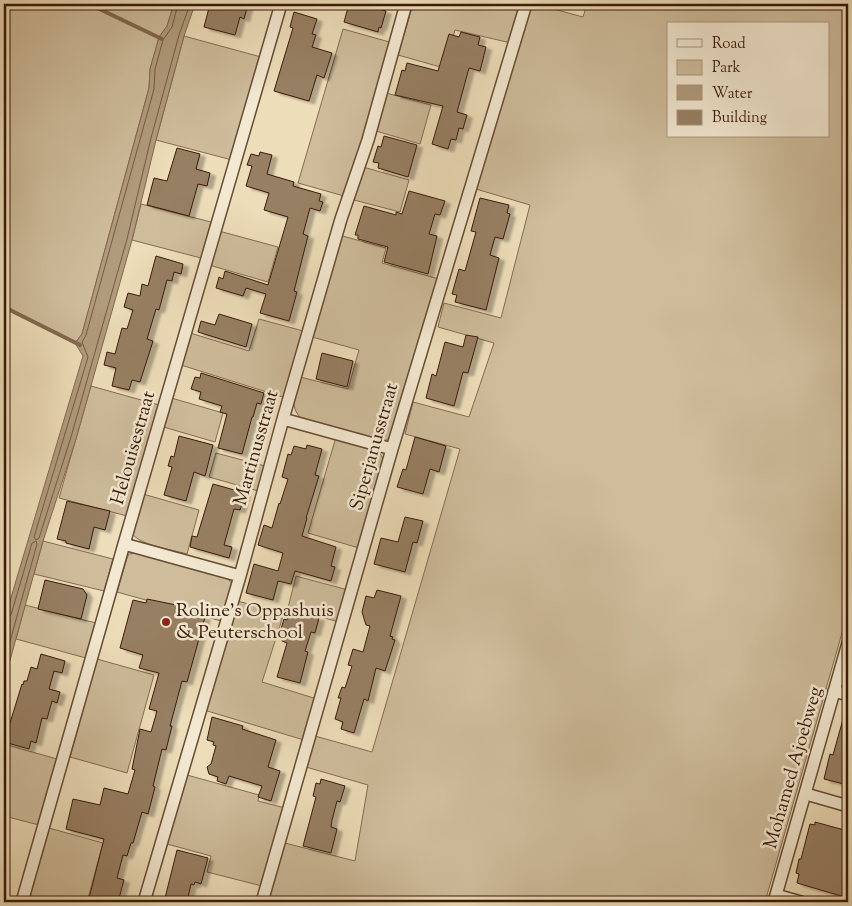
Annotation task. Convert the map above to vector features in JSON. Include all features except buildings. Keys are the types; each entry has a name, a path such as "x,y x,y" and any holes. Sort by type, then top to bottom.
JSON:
{"street":[{"name":"Helouisestraat","path":"22,902 281,4"},
{"name":"Martinusstraat","path":"144,902 240,576 341,219 368,140 406,4"},
{"name":"Siperjanusstraat","path":"262,902 392,449 526,4"},
{"path":"283,419 392,449"},
{"path":"124,544 240,576"},
{"name":"Mohamed Ajoebweg","path":"775,899 848,643"},
{"path":"834,691 848,695"},
{"path":"806,794 848,806"},
{"path":"775,899 801,902"}],"green space":[{"path":"4,4 174,4 167,26 159,38 150,69 149,88 82,334 75,343 4,307"},
{"path":"413,4 523,4 511,43 455,30 444,68 398,55"},
{"path":"529,4 583,17 587,4 848,4 848,612 765,902 266,902 285,843 355,861 368,785 306,767 315,736 372,752 460,449 405,434 413,402 469,417 494,343 438,327 444,303 501,318 530,205 476,189"},
{"path":"343,29 393,43 368,129 344,196 298,183"},
{"path":"184,36 261,57 232,160 156,140"},
{"path":"386,93 431,105 420,144 376,131"},
{"path":"363,167 409,180 400,212 354,200"},
{"path":"141,204 211,222 201,258 132,240"},
{"path":"219,231 278,247 268,282 209,265"},
{"path":"339,235 386,248 382,263 439,279 390,437 385,441 302,419 295,409 294,399 300,377 348,389 359,350 312,337"},
{"path":"259,319 307,332 289,399 181,365 190,333 249,351"},
{"path":"91,386 159,405 127,516 59,498"},
{"path":"168,397 223,413 215,442 160,426"},
{"path":"336,437 378,449 383,459 359,548 308,533"},
{"path":"216,453 265,466 258,491 209,477"},
{"path":"143,494 199,510 187,554 141,541 132,533"},
{"path":"43,541 113,559 104,591 34,574"},
{"path":"137,553 221,575 228,579 232,584 221,621 117,592 129,554"},
{"path":"296,576 348,590 339,622 288,608"},
{"path":"237,601 284,613 262,682 317,699 304,740 204,710"},
{"path":"25,605 96,623 86,658 16,639"},
{"path":"97,659 154,675 127,773 70,757"},
{"path":"4,744 57,759 39,825 4,816"},
{"path":"187,775 259,795 258,801 285,808 262,886 207,872 211,856 167,844"},
{"path":"49,828 103,843 87,902 27,902"}],"water":[{"path":"174,4 195,4 184,36 132,240 76,439 43,541 4,682 4,621 83,356 75,343 82,334 149,88 150,69 159,37 167,26"}],"waterway":[{"path":"89,4 162,39"},
{"path":"4,307 80,345"}],"place":[{"name":"Roline's Oppashuis & Peuterschool","path":"166,622"}]}
